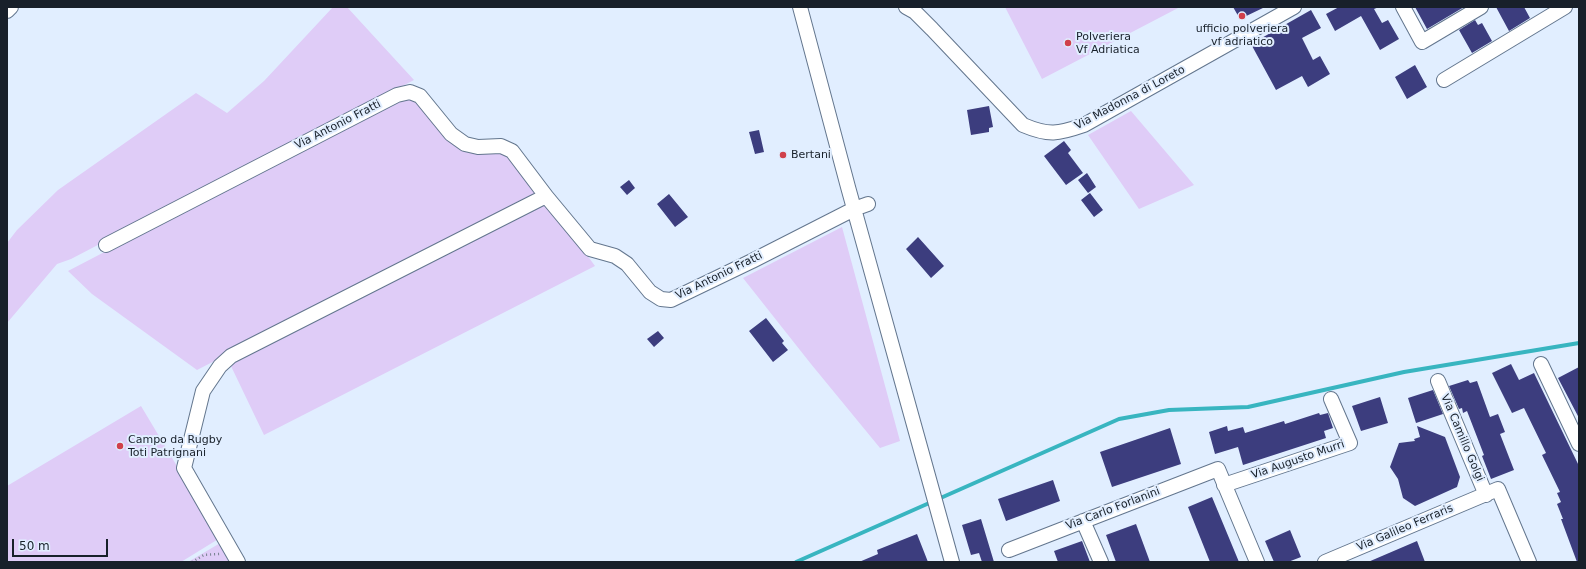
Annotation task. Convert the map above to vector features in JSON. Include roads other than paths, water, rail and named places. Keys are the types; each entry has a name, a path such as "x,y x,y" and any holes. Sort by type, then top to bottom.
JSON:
{"street":[{"path":"7,11 11,7"},
{"path":"800,7 854,209 952,562"},
{"name":"Via Madonna di Loreto","path":"906,7 915,12 932,29 1023,125 1038,131 1061,133 1084,125 1294,7"},
{"path":"1403,7 1422,42 1481,7"},
{"path":"1444,80 1565,7"},
{"name":"Via Antonio Fratti","path":"106,245 397,95 410,92 420,96 451,134 465,144 478,147 501,146 512,151 590,250 615,256 627,264 650,292 661,300 670,300 752,261 854,209 868,204"},
{"path":"235,557 184,468 203,391 220,366 231,356 546,196"},
{"path":"1541,364 1579,444"},
{"name":"Via Camillo Golgi","path":"1438,381 1486,495"},
{"name":"Via Augusto Murri","path":"1224,485 1350,443 1331,399"},
{"name":"Via Carlo Forlanini","path":"1009,550 1218,469 1224,485"},
{"path":"1224,485 1257,562"},
{"path":"1486,495 1498,490 1528,562"},
{"name":"Via Galileo Ferraris","path":"1325,562 1486,495"},
{"path":"1083,521 1100,562"}],"waterway":[{"path":"796,562 1119,419 1169,410 1248,407 1404,372 1579,343"}],"place":[{"name":"ufficio polveriera vf adriatico","path":"1242,16"},
{"name":"Polveriera Vf Adriatica","path":"1068,43"},
{"name":"Bertani","path":"783,155"},
{"name":"Campo da Rugby Toti Patrignani","path":"120,446"}]}
